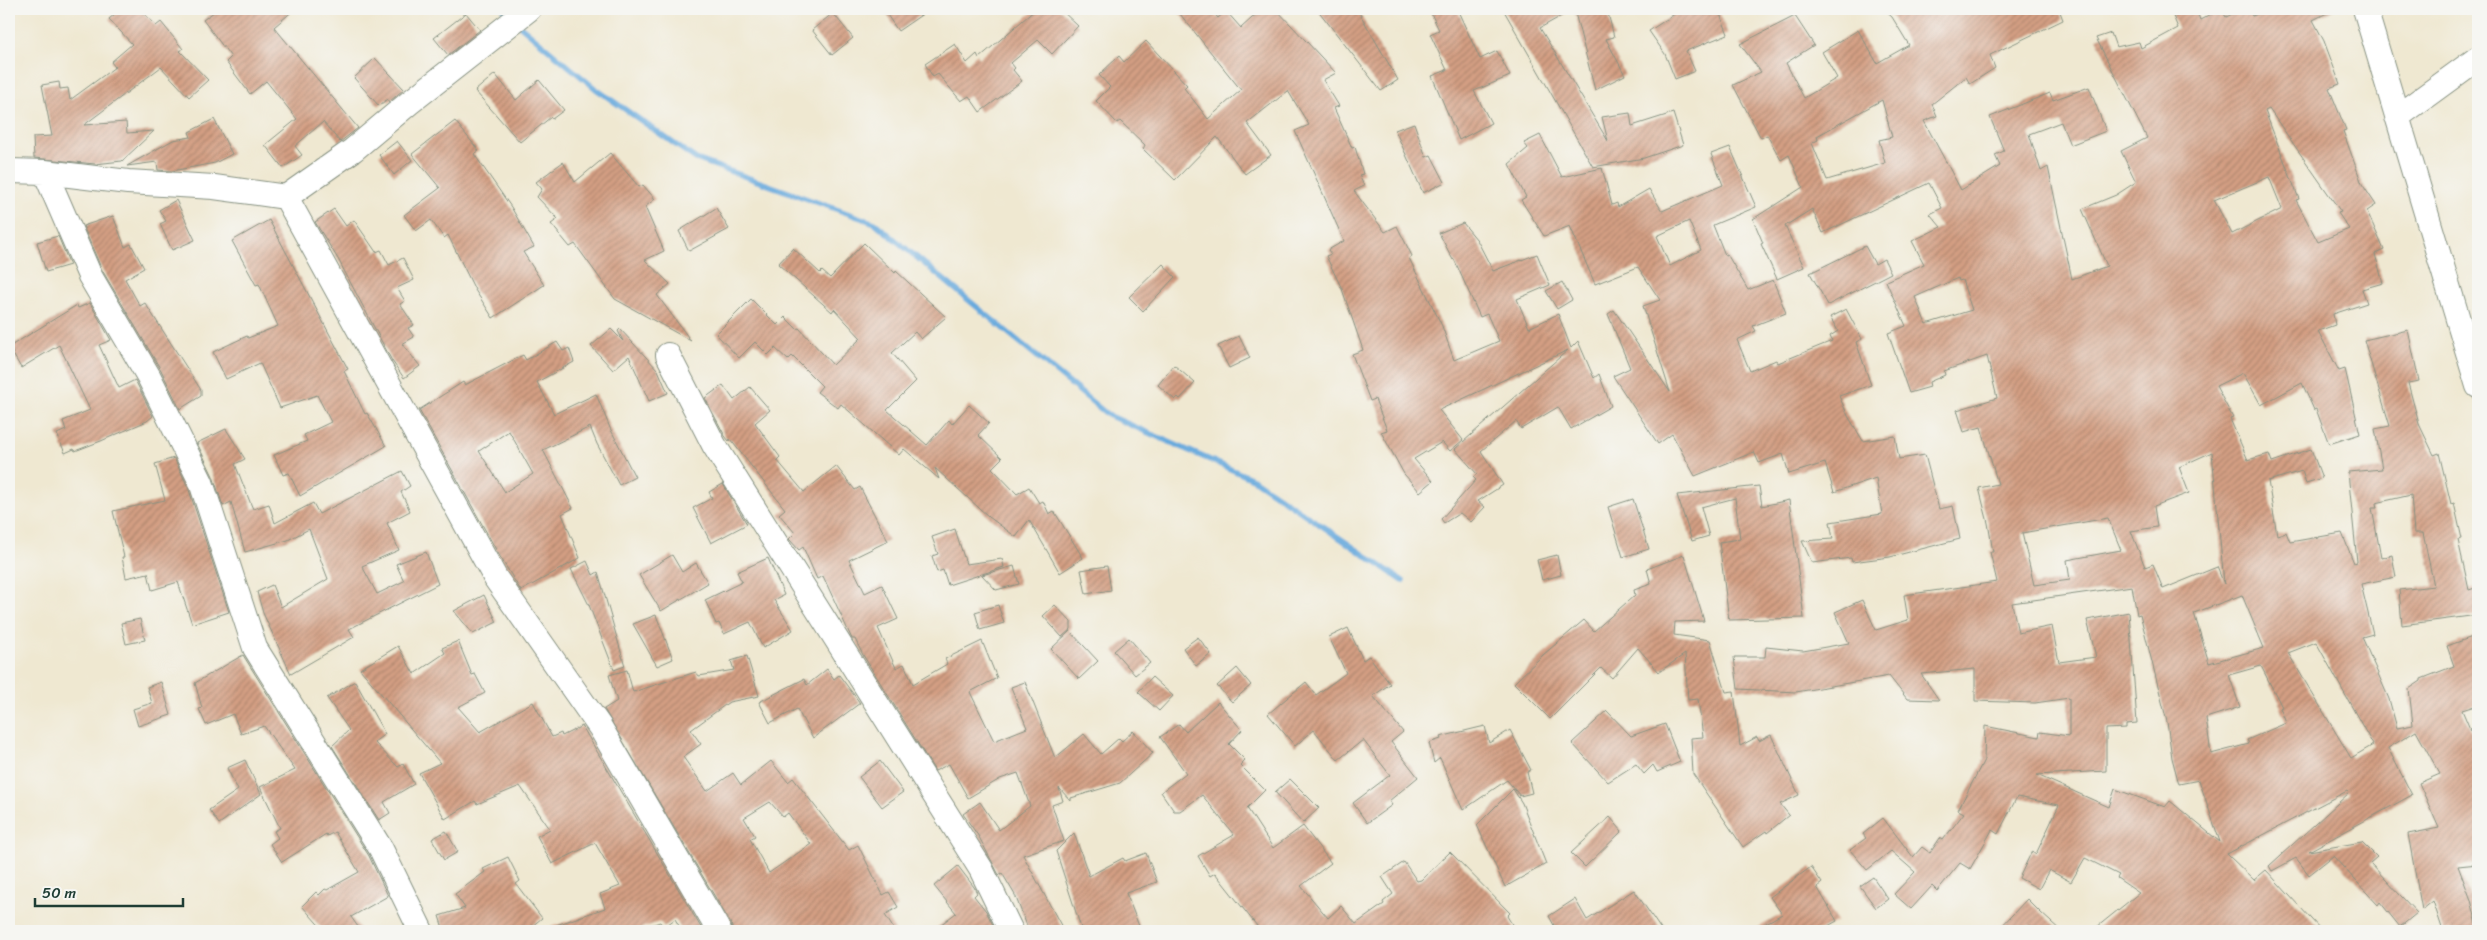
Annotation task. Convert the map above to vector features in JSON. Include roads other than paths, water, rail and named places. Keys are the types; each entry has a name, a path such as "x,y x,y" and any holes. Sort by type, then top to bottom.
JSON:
{"street":[{"path":"9,171 45,172 128,182 214,187 286,197 353,150 409,103 529,9"},
{"path":"2365,9 2478,386"},
{"path":"2398,118 2478,58"},
{"path":"45,172 90,276 149,377 201,482 255,648 381,849 421,931"},
{"path":"286,197 496,580 600,727 719,931"},
{"path":"668,355 714,445 981,869 1011,931"}],"waterway":[{"path":"504,9 511,17"},
{"path":"518,24 596,89 696,159 875,223 1108,415 1253,479 1403,581"}]}
